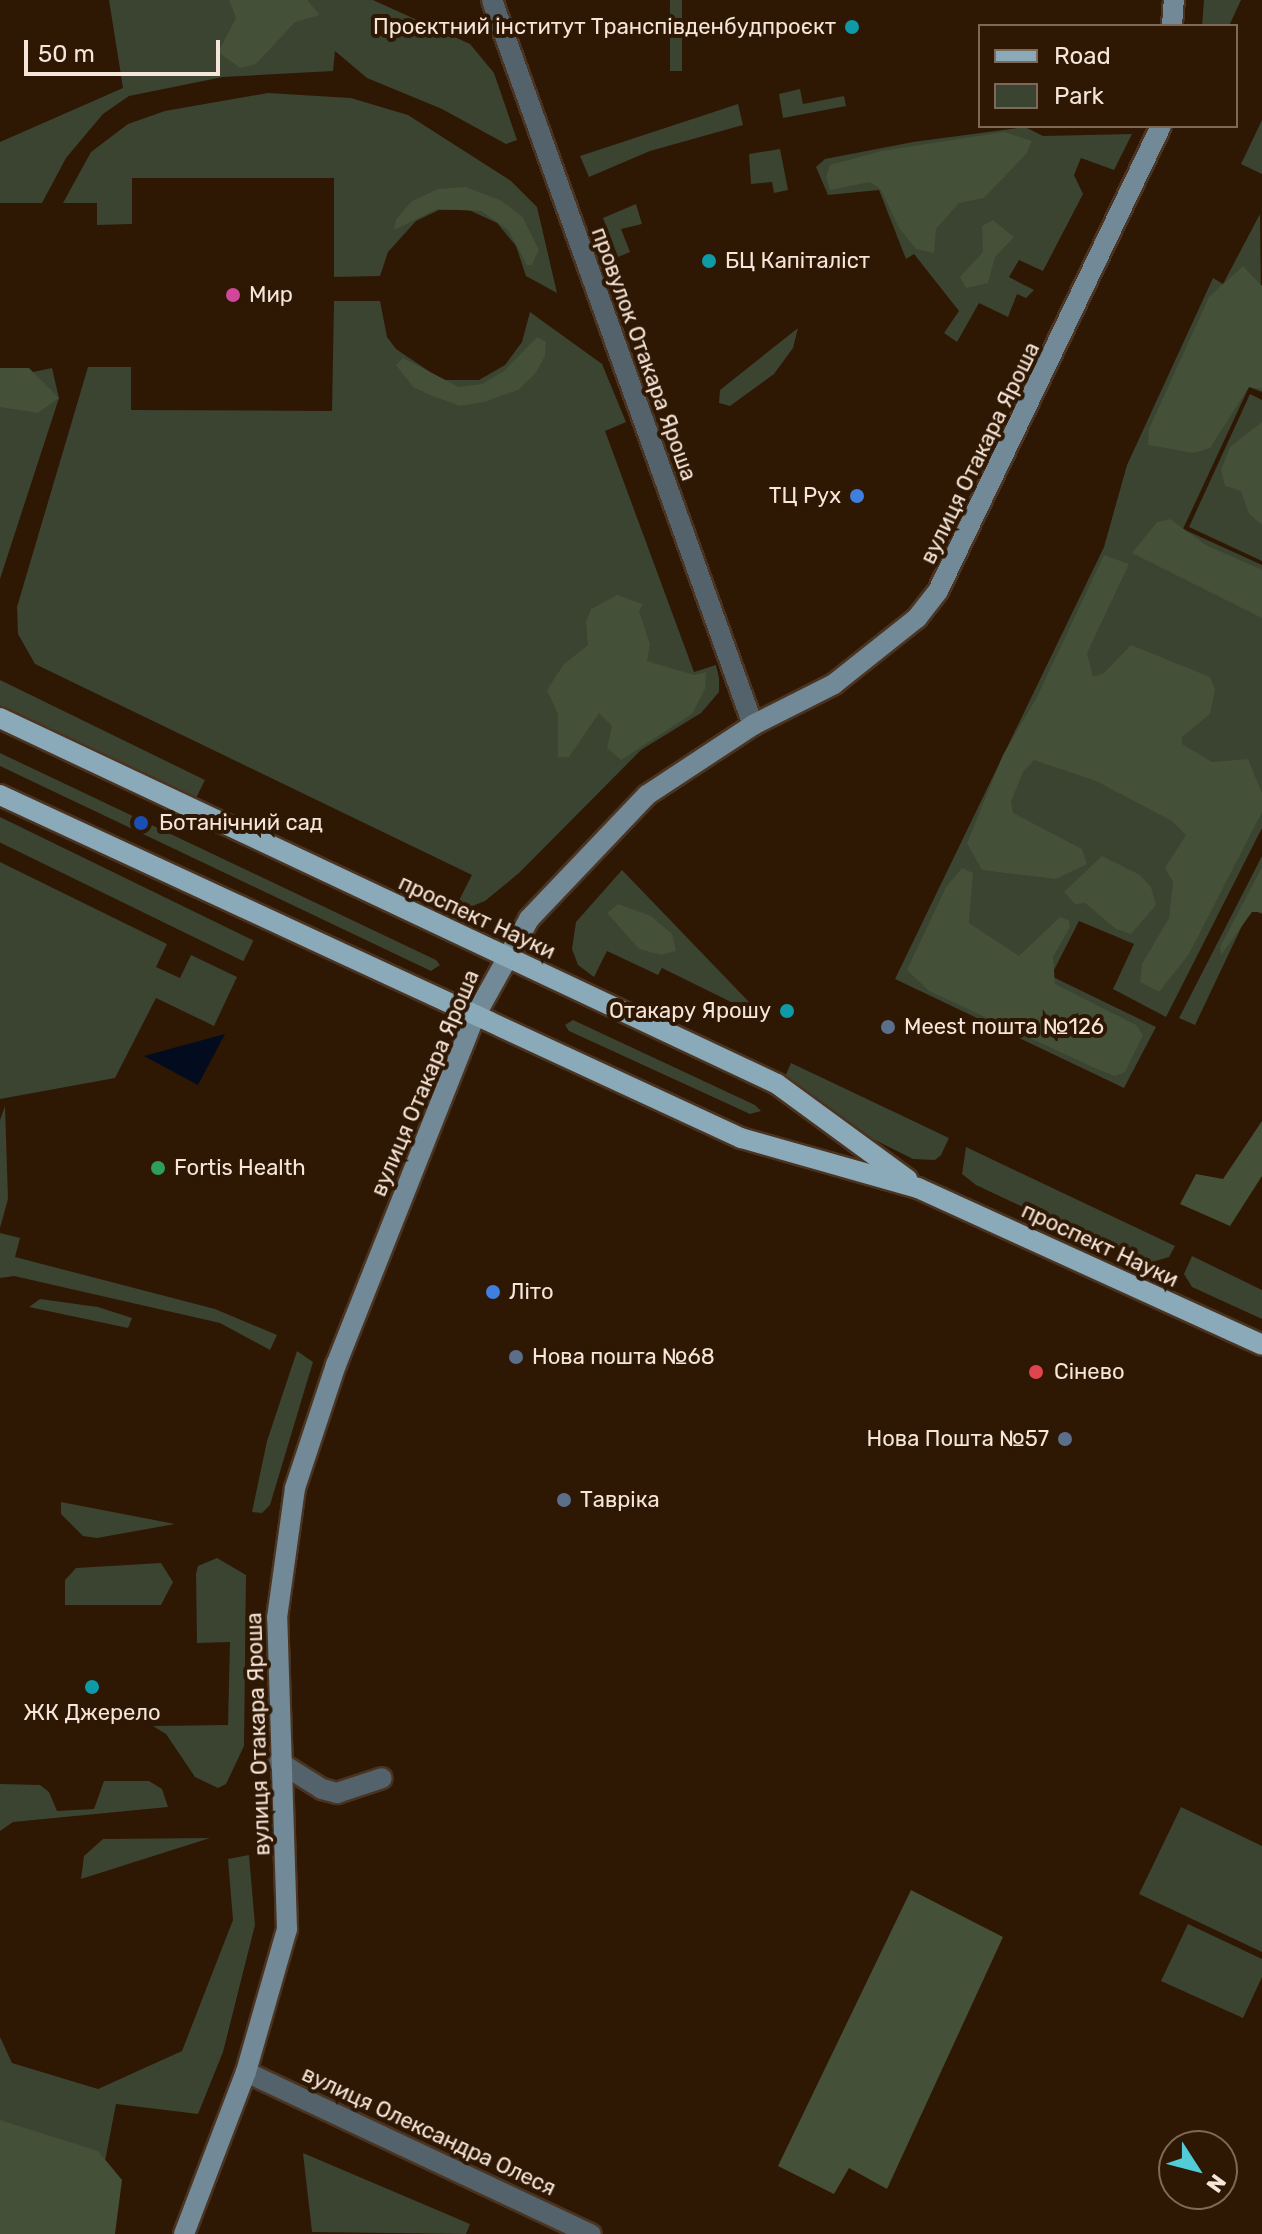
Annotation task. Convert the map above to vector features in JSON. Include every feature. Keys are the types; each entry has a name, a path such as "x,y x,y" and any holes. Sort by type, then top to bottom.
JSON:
{"main road":[{"name":"проспект Науки","path":"0,718 777,1084 918,1188"},
{"name":"проспект Науки","path":"0,795 474,1018 741,1138 918,1188 1262,1345"}],"street":[{"name":"провулок Отакара Яроша","path":"492,0 753,725"},
{"path":"1172,24 1174,0"},
{"name":"вулиця Отакара Яроша","path":"184,2234 246,2072 287,1929 279,1762 277,1618 295,1488 336,1365 474,1018 505,957 555,888 647,795 753,725 834,684 917,618 938,591 1160,128"},
{"path":"279,1762 322,1789 337,1793 382,1778"},
{"name":"вулиця Олександра Олеся","path":"246,2072 591,2234"}],"green space":[{"path":"109,0 373,0 470,44 494,73 517,140 506,144 442,109 367,78 335,51 333,71 223,77 129,96 103,114 66,158 42,203 0,203 0,142 123,88"},
{"path":"229,0 307,0 320,15 295,22 256,64 240,68 218,52 236,18"},
{"path":"670,0 682,0 682,71 670,71"},
{"path":"1204,0 1241,0 1230,24 1202,24"},
{"path":"800,89 803,104 844,96 846,106 783,118 779,94"},
{"path":"268,93 351,98 408,115 511,181 537,207 557,293 526,276 516,246 497,223 469,210 439,210 416,221 388,252 380,276 334,277 334,178 132,178 132,224 97,225 97,203 63,203 91,152 128,124 165,111"},
{"path":"738,104 743,125 650,151 589,177 580,156"},
{"path":"1262,120 1262,174 1241,164"},
{"path":"1018,128 1027,128 1043,136 1132,134 1114,170 1081,158 1074,175 1083,194 1043,271 1019,260 1009,277 1034,290 1026,298 1017,294 1008,317 979,303 957,342 944,333 959,311 914,254 906,259 879,190 828,195 816,167 825,159 913,142"},
{"path":"1004,132 1032,141 1026,154 984,198 959,203 936,229 934,253 916,249 899,228 881,190 870,182 830,190 826,177 830,165 881,151"},
{"path":"780,149 788,190 774,193 772,182 751,184 749,154"},
{"path":"465,187 500,200 522,216 539,250 532,265 527,265 508,230 481,211 437,209 394,230 396,219 412,201 438,189"},
{"path":"636,204 642,224 621,229 630,252 618,257 603,218"},
{"path":"1260,214 1262,392 1249,387 1183,529 1262,565 1262,828 1166,1017 1113,989 1134,944 1079,921 1051,976 1156,1027 1124,1088 895,979 1104,547 1127,465 1213,278 1223,284"},
{"path":"993,220 1014,237 995,257 988,283 966,288 960,277 983,252 982,226"},
{"path":"1243,266 1262,286 1262,389 1249,387 1210,448 1194,453 1148,445 1149,429 1209,297"},
{"path":"334,301 380,301 387,337 396,349 442,380 479,380 505,365 522,342 530,312 602,364 626,422 605,431 694,672 716,665 719,678 719,692 701,713 641,750 519,873 485,901 462,910 454,910 472,875 35,664 18,634 17,607 88,367 131,367 131,410 332,411"},
{"path":"798,328 793,348 774,374 730,406 719,403 720,390"},
{"path":"537,337 546,342 545,356 535,374 518,390 484,402 460,406 430,395 413,387 396,365 403,358 459,387 482,384 504,371"},
{"path":"0,368 29,368 59,398 38,413 0,407"},
{"path":"52,368 59,398 0,579 0,379"},
{"path":"1250,394 1262,400 1262,561 1189,527"},
{"path":"1262,422 1262,525 1249,514 1241,491 1225,486 1221,470 1230,447"},
{"path":"686,447 695,472 669,475 660,456"},
{"path":"1170,519 1206,545 1262,570 1262,618 1132,553 1157,522"},
{"path":"1104,555 1129,564 1087,653 1093,677 1104,673 1131,645 1210,677 1215,690 1210,714 1182,737 1182,744 1212,762 1248,759 1262,793 1262,812 1189,954 1159,992 1140,982 1142,964 1169,918 1173,882 1165,868 1186,835 1172,821 1096,781 1034,760 1023,772 1011,802 1013,813 1082,849 1087,864 1056,879 982,870 967,843 1003,755 1037,697"},
{"path":"617,595 643,604 639,611 650,644 647,661 694,675 706,672 705,689 692,714 621,760 607,748 612,726 599,713 569,757 558,757 558,714 547,690 564,664 588,645 586,622 591,609"},
{"path":"0,680 205,780 195,801 0,706"},
{"path":"0,753 436,960 440,965 431,971 0,766"},
{"path":"0,817 253,941 243,961 0,843"},
{"path":"1102,856 1140,875 1151,887 1156,905 1131,934 1116,929 1085,903 1075,904 1064,892"},
{"path":"1262,856 1262,914 1250,909 1195,1025 1179,1018"},
{"path":"0,862 167,944 156,967 180,978 191,955 237,977 214,1026 156,998 115,1078 0,1099"},
{"path":"1262,867 1262,912 1252,912 1221,955 1220,947"},
{"path":"962,868 973,873 969,923 1019,956 1060,917 1069,920 1070,927 1053,957 1055,984 1136,1025 1143,1035 1125,1072 1115,1076 1097,1069 929,991 907,970 946,887"},
{"path":"622,870 750,1003 731,1002 662,968 658,975 607,951 594,977 578,965 572,949 576,922"},
{"path":"618,904 651,916 672,934 676,951 661,955 639,949 607,913"},
{"path":"573,1020 755,1105 761,1111 750,1114 569,1031 565,1025"},
{"path":"791,1063 949,1138 941,1155 935,1160 913,1159 855,1130 785,1077"},
{"path":"5,1106 8,1199 0,1228 0,1120"},
{"path":"1262,1121 1262,1176 1230,1226 1180,1204 1196,1174 1223,1179"},
{"path":"966,1147 1175,1246 1169,1257 1145,1264 976,1185 962,1174"},
{"path":"0,1233 20,1238 15,1257 215,1309 277,1335 270,1350 220,1323 14,1276 0,1278"},
{"path":"1192,1256 1262,1290 1262,1319 1192,1287 1184,1274"},
{"path":"40,1299 98,1307 132,1318 128,1328 29,1307"},
{"path":"297,1351 313,1362 270,1505 262,1513 252,1512 267,1441"},
{"path":"61,1502 175,1524 97,1538 83,1536 61,1514"},
{"path":"217,1558 246,1575 244,1746 226,1784 218,1788 195,1777 166,1734 153,1726 228,1725 230,1642 197,1643 196,1574 198,1566"},
{"path":"161,1563 173,1582 161,1605 65,1605 65,1580 76,1568"},
{"path":"104,1781 149,1781 162,1789 168,1807 13,1822 0,1831 0,1784 40,1785 49,1792 57,1811 94,1809"},
{"path":"1181,1807 1262,1846 1262,1952 1139,1894"},
{"path":"210,1838 81,1879 84,1856 103,1839"},
{"path":"249,1855 255,1925 223,2052 198,2114 116,2104 91,2234 0,2234 0,2037 12,2063 98,2089 182,2051 233,1920 228,1859"},
{"path":"911,1890 1003,1937 887,2189 849,2168 834,2194 778,2166"},
{"path":"1188,1924 1262,1959 1262,1977 1243,2018 1161,1981"},
{"path":"0,2120 98,2151 122,2180 115,2234 0,2234"},
{"path":"303,2153 470,2224 466,2234 312,2232"}],"water":[{"path":"225,1034 198,1085 144,1056"}],"place":[{"name":"Проєктний інститут Транспівденбудпроєкт","path":"852,27"},
{"name":"БЦ Капіталіст","path":"709,261"},
{"name":"Мир","path":"233,295"},
{"name":"ТЦ Рух","path":"857,496"},
{"name":"Ботанічний сад","path":"141,823"},
{"name":"Отакару Ярошу","path":"787,1011"},
{"name":"Meest пошта №126","path":"888,1027"},
{"name":"Fortis Health","path":"158,1168"},
{"name":"Літо","path":"493,1292"},
{"name":"Нова пошта №68","path":"516,1357"},
{"name":"Сінево","path":"1036,1372"},
{"name":"Нова Пошта №57","path":"1065,1439"},
{"name":"Тавріка","path":"564,1500"},
{"name":"ЖК Джерело","path":"92,1687"}]}
